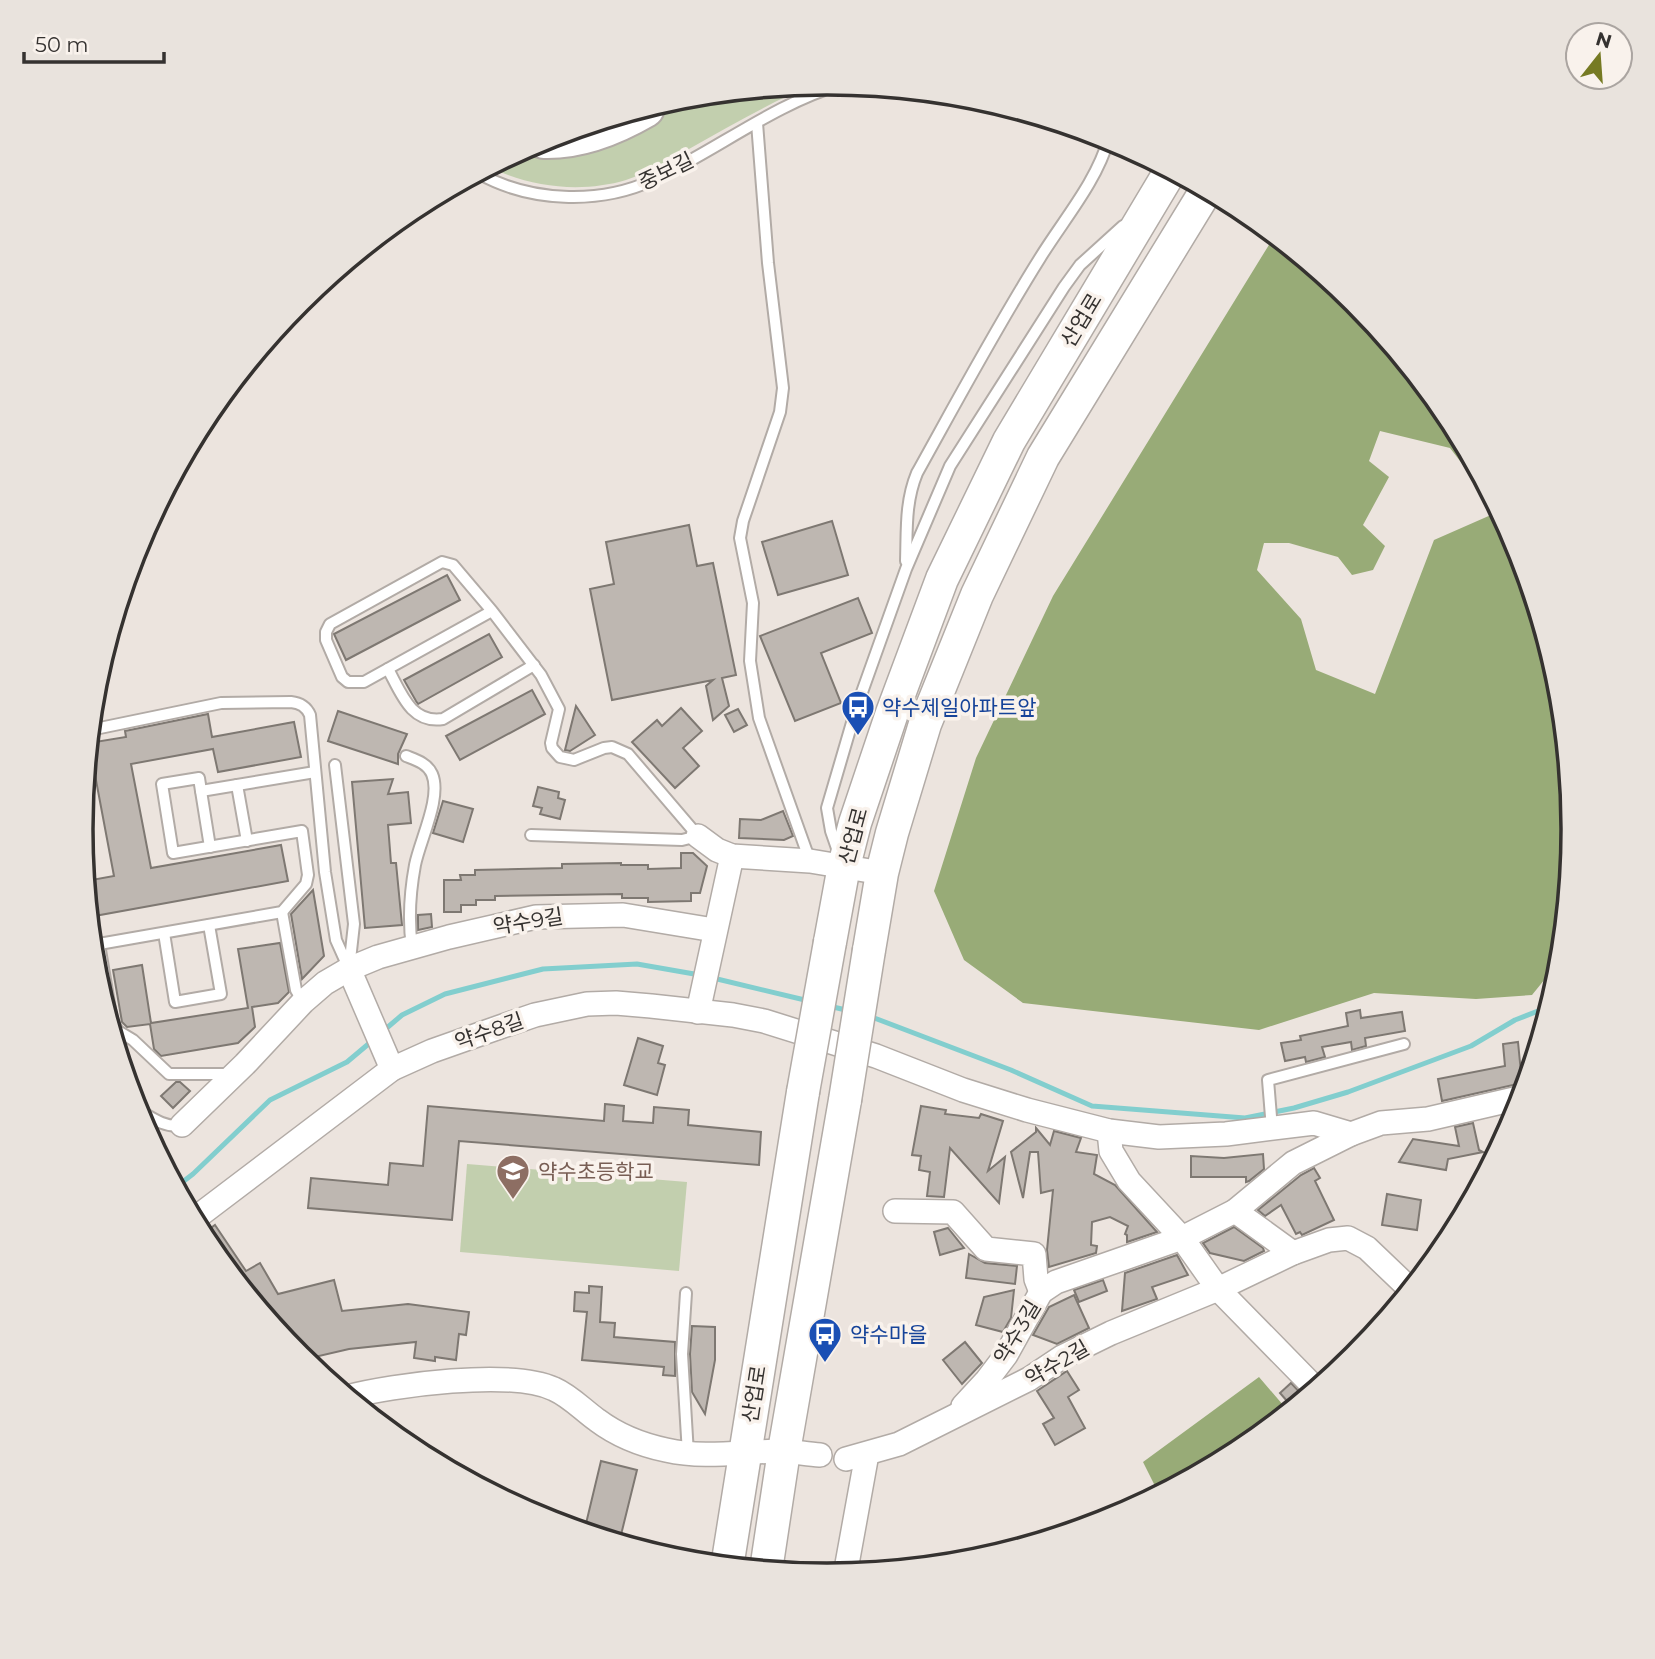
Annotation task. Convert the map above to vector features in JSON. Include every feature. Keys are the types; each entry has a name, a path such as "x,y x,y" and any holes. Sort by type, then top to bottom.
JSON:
{"main road":[{"name":"산업로","path":"729,1557 803,1092 844,866 855,823 942,579 1009,441 1164,183"},
{"name":"산업로","path":"767,1562 783,1451 882,873 925,724 977,595 1043,457 1202,197"}],"street":[{"path":"698,836 717,850 732,856 810,861 882,873"},
{"path":"699,1006 732,856"},
{"name":"약수9길","path":"182,1125 325,983 378,957 501,923 562,915 623,915 712,940"},
{"path":"349,969 392,1069"},
{"name":"약수8길","path":"201,1214 392,1069 432,1051 500,1027 544,1013 587,1004 699,1006 754,1019 836,1042 963,1090 1027,1110 1109,1130"},
{"name":"약수3길","path":"947,1420 972,1398 1006,1356 1041,1292 1056,1282 1182,1238 1235,1211 1293,1163 1351,1134 1381,1123 1427,1119 1510,1100"},
{"path":"1310,1383 1218,1289 1182,1238 1129,1181 1111,1151 1109,1130 1159,1137 1226,1134 1314,1123 1351,1134"},
{"path":"895,1211 953,1212 986,1249 1034,1254 1036,1279 1041,1292"},
{"path":"1235,1211 1293,1253"},
{"name":"약수2길","path":"846,1564 856,1457 899,1444 1029,1379 1062,1357 1111,1333 1218,1289 1293,1253 1329,1240 1348,1238 1367,1248 1404,1284"},
{"path":"359,1395 418,1385 492,1380 541,1384 556,1389 621,1435 664,1450 688,1455 783,1451 820,1455"}],"lane":[{"name":"중보길","path":"487,179 524,192 561,197 625,190 652,181 794,102 812,95"},
{"path":"757,123 768,263 783,388 780,412 753,489 740,538 753,603 750,661 752,680 765,740 810,861"},
{"path":"906,569 906,508 917,473 1015,299 1096,172 1105,150"},
{"path":"844,866 831,831 827,807 856,709 906,569 950,466 1080,265 1164,183"},
{"path":"492,611 364,682 348,682 342,677 326,640 330,624 442,562 453,565 492,611 534,665 559,709 551,743 555,752 566,759 574,760 612,747 628,754 698,836 682,840 531,835"},
{"path":"388,669 410,709 434,720 443,719 534,665"},
{"path":"100,728 221,703 299,703 307,708 310,715 325,872 336,940 349,969"},
{"path":"406,756 423,762 432,772 435,788 415,867 410,926 412,947"},
{"path":"335,765 354,924 349,969"},
{"path":"201,791 315,772"},
{"path":"102,942 282,912 302,892 308,875 302,831 247,841 210,847 173,853 162,784 199,778 210,847"},
{"path":"237,785 247,841"},
{"path":"308,875 325,872"},
{"path":"282,912 296,990 303,1002"},
{"path":"164,933 175,1002 221,994 209,925"},
{"path":"122,1033 133,1040 169,1074 234,1074"},
{"path":"1272,1129 1268,1080 1404,1044"},
{"path":"152,1117 174,1127 182,1125"},
{"path":"686,1293 682,1354 688,1455"}],"green space":[{"path":"789,96 659,166 626,180 592,186 557,186 522,180 501,172 544,152 553,152 647,122 657,115 684,109"},
{"path":"1270,243 1312,277 1380,345 1438,421 1470,474 1450,448 1380,431 1369,461 1389,477 1363,525 1385,546 1373,570 1352,575 1338,557 1289,543 1264,543 1257,570 1301,619 1316,670 1375,694 1434,540 1491,515 1523,593 1537,639 1556,734 1561,781 1561,878 1547,976 1532,995 1476,999 1374,993 1259,1030 1023,1003 964,960 934,891 976,758 1053,596"},
{"path":"467,1164 687,1182 679,1271 460,1252"},
{"path":"1259,1377 1283,1405 1195,1466 1154,1487 1143,1462"}],"building":[{"path":"832,521 848,575 778,595 762,542"},
{"path":"689,525 697,566 713,563 736,675 722,678 729,706 713,720 706,686 713,680 612,700 590,589 614,584 606,542"},
{"path":"447,575 460,600 346,660 334,634"},
{"path":"858,598 872,633 821,653 841,703 795,721 760,636"},
{"path":"489,634 502,657 418,704 404,680"},
{"path":"532,690 545,714 460,760 446,736"},
{"path":"576,706 595,735 570,751 565,750"},
{"path":"681,708 702,731 683,748 699,766 675,788 632,742 657,720 662,726"},
{"path":"738,709 747,725 734,732 725,715"},
{"path":"338,711 407,734 398,754 398,764 328,741"},
{"path":"208,714 212,737 294,722 301,757 218,772 213,749 131,764 151,868 281,845 288,881 98,915 94,880 114,876 95,774 98,742 126,737 125,731"},
{"path":"393,779 388,794 408,792 411,823 388,825 391,863 396,863 402,925 365,928 352,782"},
{"path":"538,787 559,792 558,798 565,800 560,819 540,814 542,808 533,806"},
{"path":"443,801 473,809 463,842 433,833"},
{"path":"783,811 793,836 784,840 739,838 740,819 761,820"},
{"path":"681,853 693,853 707,866 700,893 691,893 691,901 648,902 648,898 622,898 622,894 495,896 495,900 476,900 476,905 461,905 461,912 444,912 444,880 461,880 460,875 475,875 475,870 562,868 562,864 621,863 648,865 648,869 681,868"},
{"path":"313,890 324,956 302,979 291,914"},
{"path":"431,914 432,927 418,930 418,915"},
{"path":"280,943 289,992 278,1003 252,1007 255,1027 238,1043 161,1056 154,1049 150,1024 127,1027 122,1022 113,970 142,965 151,1023 248,1008 238,949"},
{"path":"1360,1010 1361,1018 1402,1012 1405,1031 1365,1038 1366,1046 1352,1050 1351,1042 1322,1047 1325,1057 1306,1062 1305,1057 1285,1061 1281,1043 1301,1040 1300,1036 1348,1026 1346,1013"},
{"path":"638,1038 663,1046 658,1063 665,1065 657,1095 624,1085"},
{"path":"1518,1042 1521,1072 1516,1084 1442,1101 1438,1079 1505,1066 1503,1044"},
{"path":"176,1082 180,1082 190,1091 173,1108 161,1096"},
{"path":"605,1104 624,1106 623,1121 653,1123 654,1107 689,1110 688,1125 761,1132 759,1165 459,1141 452,1220 308,1208 311,1178 388,1185 390,1163 423,1166 428,1106 604,1121"},
{"path":"921,1106 946,1110 945,1114 979,1118 981,1114 1003,1121 988,1171 1005,1157 999,1203 950,1148 944,1197 927,1196 930,1172 919,1170 921,1156 912,1155"},
{"path":"1473,1123 1479,1150 1483,1152 1448,1159 1446,1170 1399,1162 1413,1139 1459,1146 1455,1127"},
{"path":"1036,1128 1050,1145 1054,1131 1081,1138 1076,1152 1097,1155 1094,1174 1115,1185 1157,1232 1127,1242 1125,1234 1128,1226 1110,1217 1092,1222 1091,1245 1097,1246 1096,1253 1049,1267 1047,1250 1053,1190 1041,1193 1038,1152 1030,1152 1023,1198 1011,1152 1036,1132"},
{"path":"1263,1154 1264,1169 1246,1182 1246,1177 1191,1177 1191,1156 1224,1158"},
{"path":"1314,1168 1320,1178 1315,1181 1334,1220 1302,1235 1300,1232 1296,1234 1281,1205 1265,1216 1258,1210 1301,1175"},
{"path":"1387,1194 1421,1200 1417,1230 1382,1225"},
{"path":"215,1225 246,1271 260,1263 278,1294 334,1280 342,1311 408,1304 469,1312 466,1335 459,1334 456,1360 414,1358 416,1342 349,1349 316,1357 275,1314 211,1228"},
{"path":"1234,1227 1264,1251 1244,1261 1210,1253 1203,1243"},
{"path":"948,1228 964,1248 940,1255 934,1232"},
{"path":"969,1254 985,1263 1017,1266 1015,1284 966,1278"},
{"path":"1177,1255 1188,1275 1152,1287 1157,1299 1122,1311 1125,1273"},
{"path":"1103,1280 1107,1291 1079,1302 1074,1290"},
{"path":"589,1286 602,1287 600,1322 615,1323 614,1337 675,1342 675,1376 663,1375 664,1367 582,1360 587,1312 574,1311 575,1292 589,1293"},
{"path":"1014,1290 1011,1318 1003,1332 976,1325 984,1297"},
{"path":"1074,1295 1089,1328 1057,1344 1033,1335 1049,1307"},
{"path":"692,1326 715,1327 715,1360 705,1414 692,1392"},
{"path":"965,1342 982,1363 962,1384 943,1360"},
{"path":"1067,1371 1079,1390 1068,1397 1085,1428 1055,1445 1043,1424 1054,1418 1037,1391"},
{"path":"1291,1383 1300,1392 1288,1402 1280,1393"},
{"path":"601,1461 637,1470 621,1534 586,1523"}],"waterway":[{"path":"382,1032 402,1015 445,994 543,969 637,964 700,975"},
{"path":"713,978 809,1001"},
{"path":"829,1006 850,1011"},
{"path":"869,1016 1011,1070 1092,1106 1245,1118 1294,1108 1348,1092 1471,1046 1515,1020 1539,1011"},
{"path":"183,1182 270,1100 347,1062 372,1041"}],"place":[{"name":"약수제일아파트앞","path":"858,737"},
{"name":"약수초등학교","path":"513,1201"},
{"name":"약수마을","path":"825,1364"}]}
